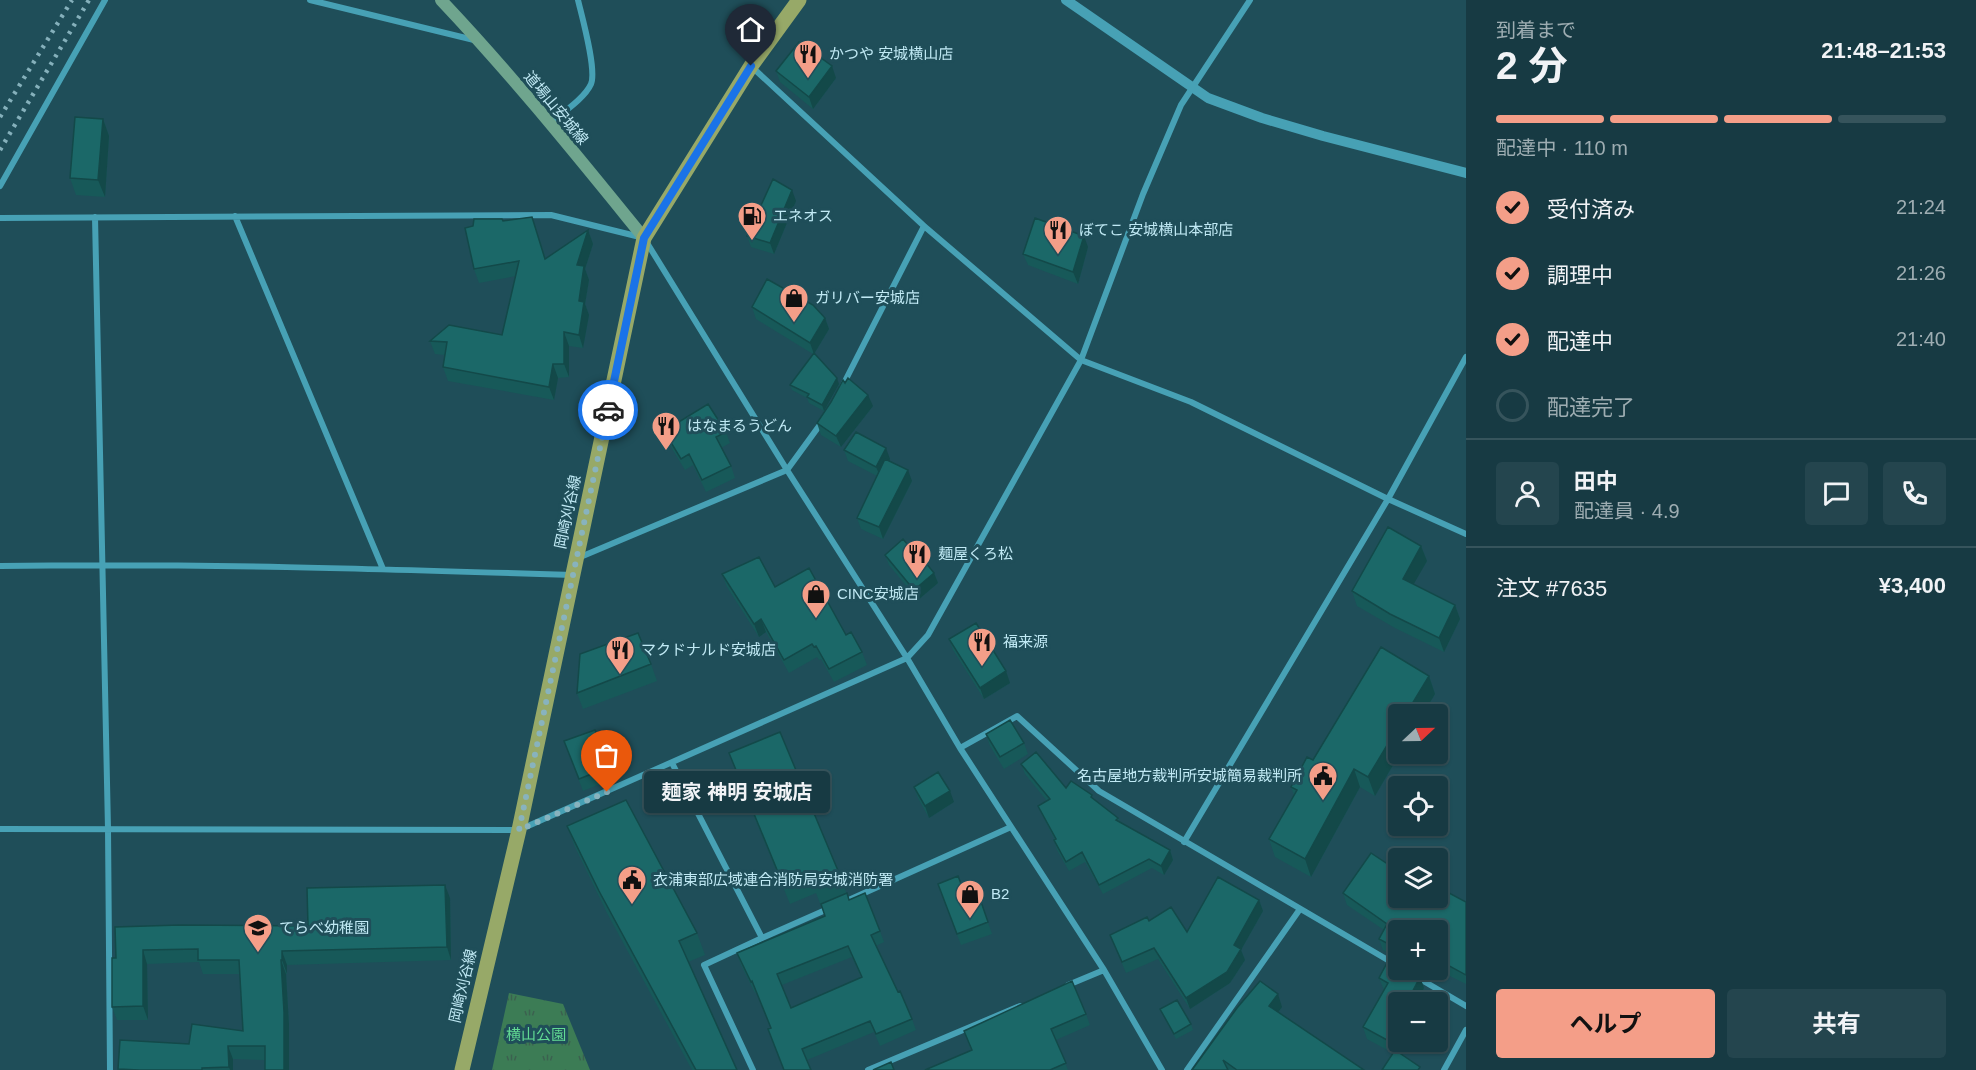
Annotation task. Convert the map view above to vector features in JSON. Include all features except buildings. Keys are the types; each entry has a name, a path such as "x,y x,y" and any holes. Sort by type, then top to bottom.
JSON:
{"main road":[{"name":"道場山安城線","path":"441,0 550,123 644,238"},
{"name":"岡崎刈谷線","path":"462,1070 519,830 644,238 751,66 799,0"}],"street":[{"path":"0,186 105,0"},
{"path":"310,0 480,42"},
{"path":"550,123 584,95 592,83 592,68 578,0"},
{"path":"1066,0 1208,98 1262,118 1466,173"},
{"path":"0,829 519,830 907,658 928,635 1081,360 1143,194 1181,105 1250,0"},
{"path":"751,66 924,226 1081,360 1191,402 1388,499 1466,534"},
{"path":"0,218 551,215 644,238 787,470 907,658 960,748 1104,970 1161,1070"},
{"path":"235,216 383,569"},
{"path":"95,217 108,829 110,1070"},
{"path":"841,390 924,226"},
{"path":"1184,842 1388,499 1466,357"},
{"path":"577,558 787,470 824,419"},
{"path":"0,566 103,564 574,575"},
{"path":"960,748 1017,716 1099,791 1388,960"},
{"path":"672,763 762,938"},
{"path":"753,1070 704,965 1011,827"},
{"path":"1187,1070 1300,909"},
{"path":"1061,988 1104,970"},
{"path":"1422,980 1466,1006"},
{"path":"868,1070 1029,1002"},
{"path":"1444,1070 1466,1030"}],"green space":[{"name":"横山公園","path":"509,993 563,1004 590,1070 492,1070"}],"railway":[{"path":"0,117 72,0"},
{"path":"0,150 89,0"}],"way so far":[{"path":"607,792 519,830 608,410"}],"place":[{"name":"かつや 安城横山店","path":"808,80"},
{"name":"エネオス","path":"752,242"},
{"name":"ぼてこ 安城横山本部店","path":"1058,256"},
{"name":"ガリバー安城店","path":"794,324"},
{"name":"はなまるうどん","path":"666,452"},
{"name":"麺屋くろ松","path":"917,580"},
{"name":"CINC安城店","path":"816,620"},
{"name":"福来源","path":"982,668"},
{"name":"マクドナルド安城店","path":"620,676"},
{"name":"麺家 神明 安城店","path":"607,792"},
{"name":"名古屋地方裁判所安城簡易裁判所","path":"1323,802"},
{"name":"衣浦東部広域連合消防局安城消防署","path":"632,906"},
{"name":"B2","path":"970,920"},
{"name":"てらべ幼稚園","path":"258,954"}],"route":[{"path":"608,410 644,238 751,66"}]}
